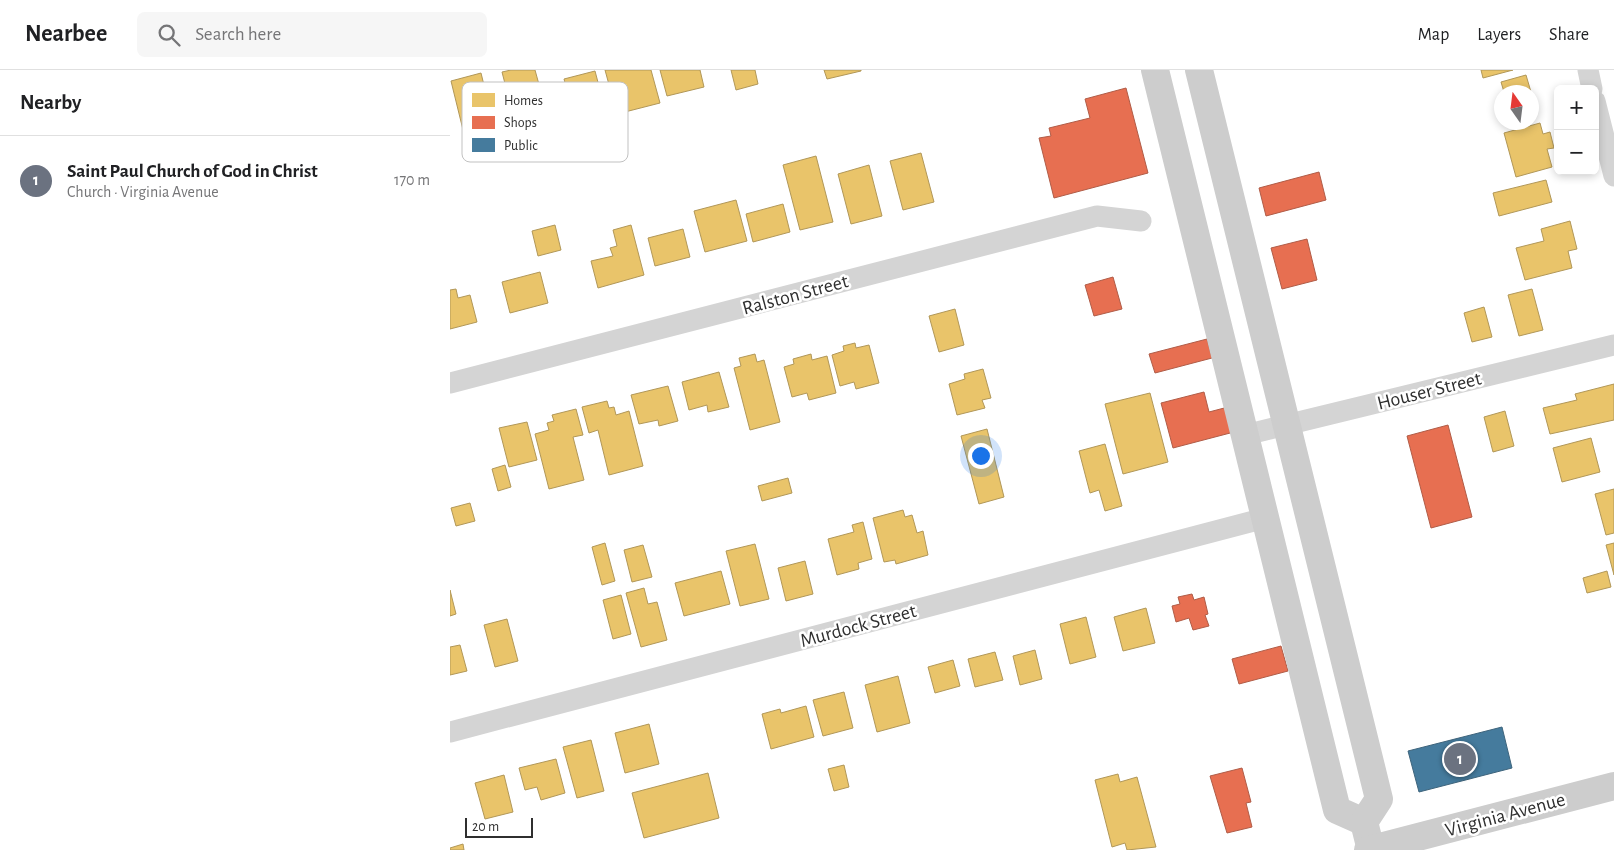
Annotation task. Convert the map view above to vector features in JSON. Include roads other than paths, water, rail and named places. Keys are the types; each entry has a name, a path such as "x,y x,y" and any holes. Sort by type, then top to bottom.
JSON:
{"street":[{"path":"1155,70 1337,810 1364,822"},
{"path":"1199,70 1379,799 1364,822 1370,850"},
{"path":"1588,70 1591,85"},
{"path":"1599,117 1614,176"},
{"name":"Ralston Street","path":"450,383 1097,216 1141,220"},
{"name":"Houser Street","path":"1245,435 1614,345"},
{"name":"Murdock Street","path":"450,732 1266,518"},
{"name":"Virginia Avenue","path":"1370,850 1614,786"}],"place":[{"name":"Saint Paul Church of God in Christ","path":"1460,759"}]}
